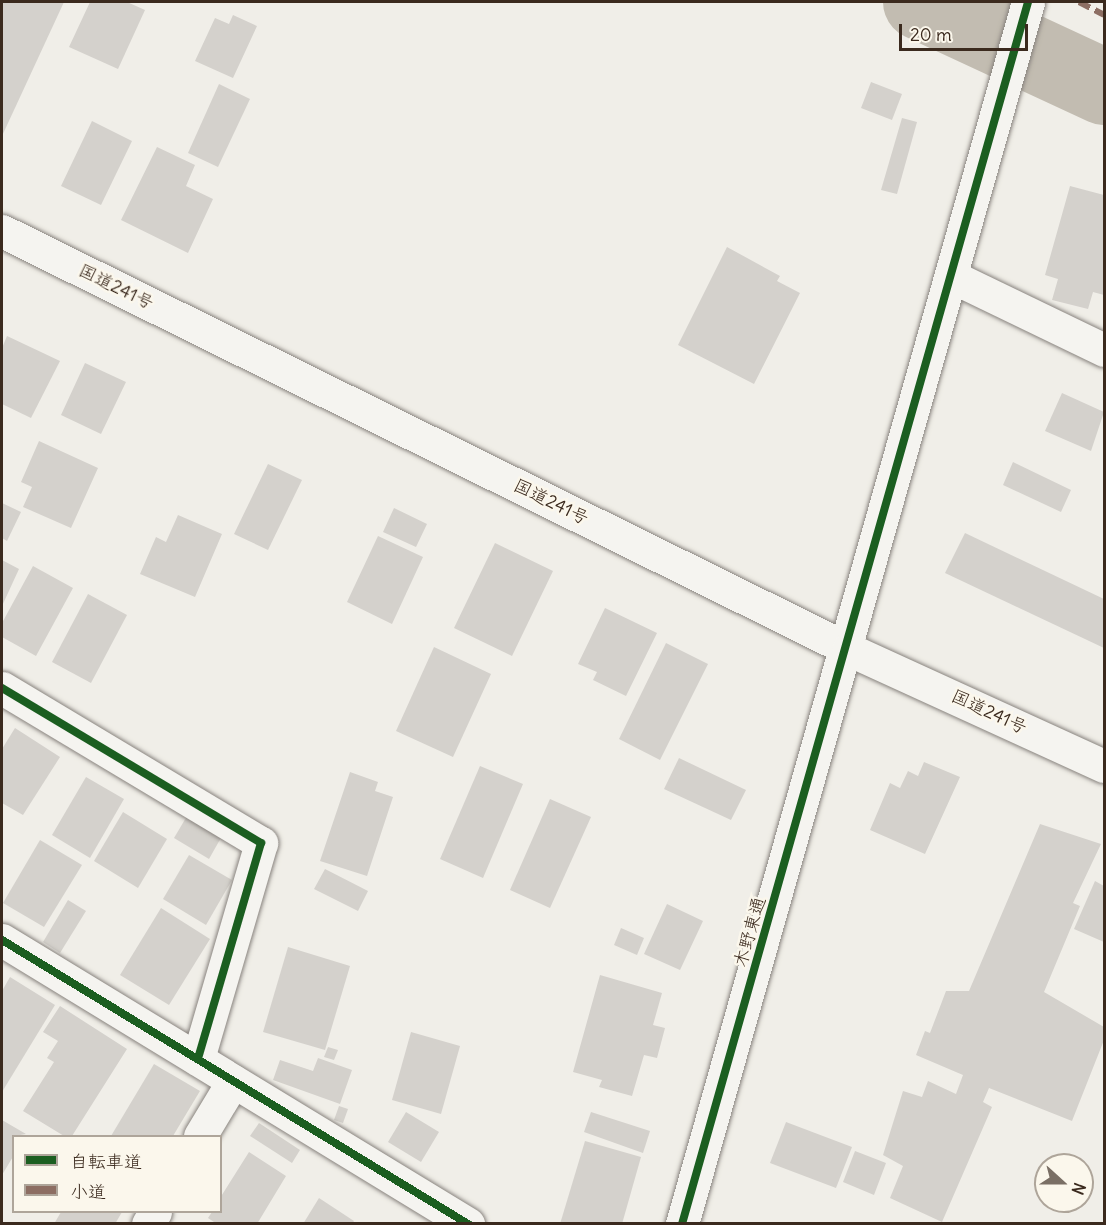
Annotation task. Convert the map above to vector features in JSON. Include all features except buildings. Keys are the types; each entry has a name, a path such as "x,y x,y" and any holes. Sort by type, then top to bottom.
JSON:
{"main road":[{"name":"木野東通","path":"682,1224 848,648 1028,3"},
{"name":"国道241号","path":"2,231 848,648 1104,766"},
{"path":"951,276 1104,350"},
{"path":"2,688 261,843 198,1059"},
{"path":"2,940 468,1224"},
{"path":"201,1135 233,1081"}],"waterway":[{"path":"921,2 1104,87"}],"marked path":[{"path":"1079,2 1104,15"}],"cycle path":[{"path":"682,1224 1028,2"},
{"path":"2,688 261,843 198,1059"},
{"path":"2,940 468,1224"}]}
